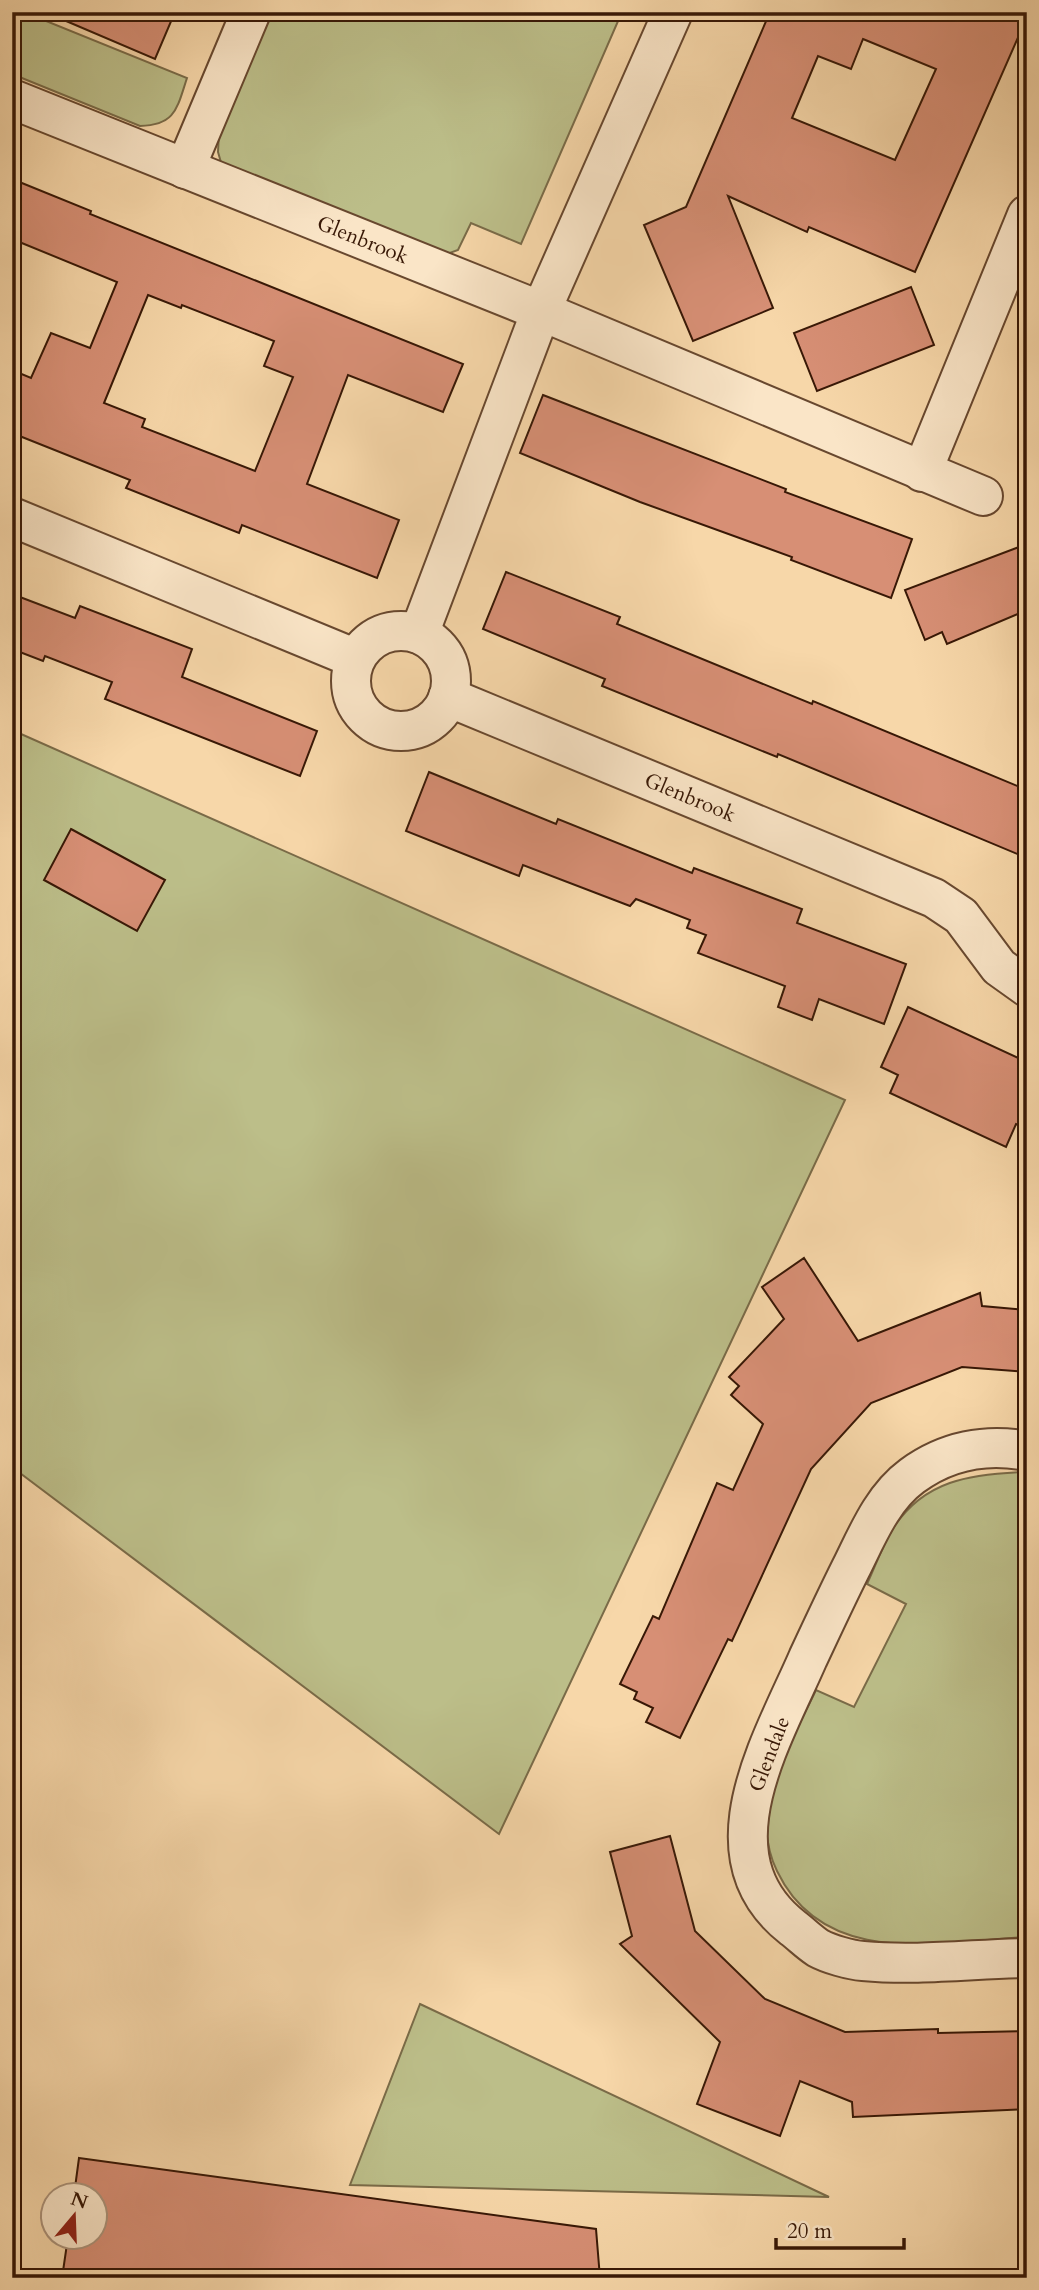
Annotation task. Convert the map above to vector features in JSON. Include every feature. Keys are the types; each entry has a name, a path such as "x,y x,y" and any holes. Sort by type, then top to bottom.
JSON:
{"street":[{"path":"185,169 251,12"},
{"path":"419,634 541,311 673,12"},
{"name":"Glenbrook","path":"12,99 541,311 983,496"},
{"path":"922,472 1027,215"},
{"path":"12,517 354,658"},
{"path":"403,630 432,640 450,666 452,681 442,711 430,722 415,729 399,731 383,728 369,720 358,709 352,695 350,679 354,658 372,639 387,632 403,630"},
{"name":"Glenbrook","path":"448,697 934,898 961,916 999,967 1027,986"},
{"name":"Glendale","path":"1027,1451 981,1447 942,1458 910,1477 877,1514 821,1629 762,1764 751,1795 747,1837 758,1888 780,1918 818,1948 860,1961 925,1962 1027,1958"}],"green space":[{"path":"12,12 24,12 187,78 173,113 161,122 140,126 12,74"},
{"path":"270,12 622,12 521,244 471,223 458,250 447,254 222,166 218,152 219,133"},
{"path":"12,730 845,1100 499,1834 12,1467"},
{"path":"1027,1472 1027,1937 921,1944 886,1943 853,1936 823,1923 798,1902 777,1871 766,1827 766,1803 772,1778 816,1690 854,1707 906,1604 867,1584 888,1537 904,1513 933,1490 950,1483 985,1475"},
{"path":"420,2004 829,2197 350,2185"}],"building":[{"path":"45,12 175,12 155,59"},
{"path":"770,12 1027,12 915,272 809,227 807,232 728,196 773,308 693,341 644,225 686,207","holes":["863,39 936,69 895,160 792,118 818,56 851,69"]},
{"path":"12,179 91,211 90,214 463,364 443,412 348,375 307,484 399,520 377,578 242,525 239,533 126,488 130,480 12,433 12,370 31,378 51,333 90,348 117,282 12,239","holes":["148,295 181,308 182,305 274,341 264,366 293,377 255,471 142,427 145,419 104,403"]},
{"path":"911,287 934,345 817,391 794,333"},
{"path":"543,395 786,489 785,492 912,539 891,598 791,560 792,557 640,502 520,453"},
{"path":"1027,544 1027,610 947,644 942,632 925,640 905,590"},
{"path":"506,572 620,617 617,624 812,704 813,701 1027,790 1027,858 778,754 777,757 602,686 605,679 483,629"},
{"path":"12,594 75,618 80,606 192,649 182,677 317,731 300,776 105,699 112,682 45,656 43,661 12,649"},
{"path":"429,772 556,824 558,819 692,873 694,868 802,909 797,923 906,964 884,1024 819,999 812,1020 778,1007 785,986 698,953 706,935 687,928 690,920 636,899 630,906 523,865 519,876 406,831"},
{"path":"71,829 165,880 137,931 44,880"},
{"path":"908,1007 1027,1062 1027,1129 1016,1124 1006,1147 890,1093 898,1075 881,1067"},
{"path":"804,1258 858,1341 980,1293 982,1306 1027,1310 1027,1372 962,1367 871,1403 811,1469 732,1641 728,1639 680,1738 646,1722 653,1708 634,1699 637,1692 620,1684 653,1616 659,1619 717,1483 733,1490 763,1424 731,1395 739,1386 729,1377 784,1319 762,1287"},
{"path":"670,1836 695,1931 765,1999 845,2032 938,2029 938,2033 1027,2031 1027,2109 853,2117 852,2102 800,2081 780,2136 697,2104 720,2042 620,1944 632,1936 610,1852"},
{"path":"79,2158 596,2229 600,2278 62,2278 66,2252 108,2252 108,2182 76,2182"}]}
